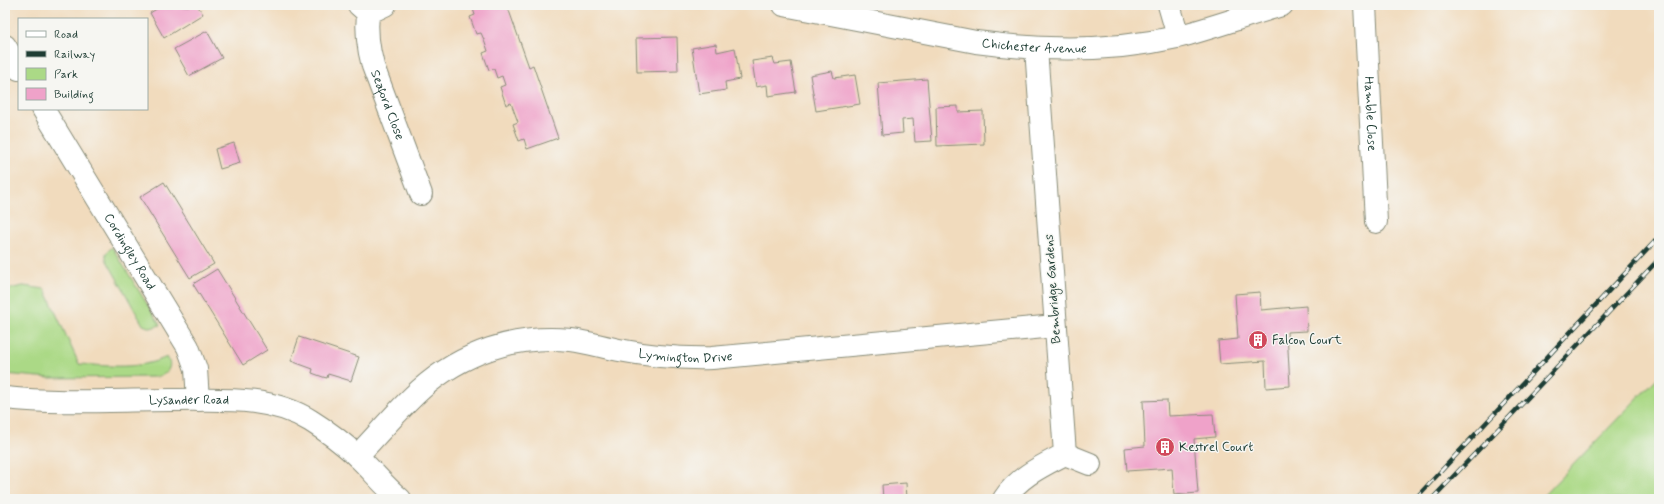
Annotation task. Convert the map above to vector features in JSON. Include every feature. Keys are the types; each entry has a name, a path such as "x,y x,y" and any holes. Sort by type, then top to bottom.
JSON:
{"street":[{"name":"Chichester Avenue","path":"784,5 976,42 1006,46 1070,49 1107,47 1178,36 1282,5"},
{"path":"1169,5 1178,36"},
{"name":"Hamble Close","path":"1365,5 1376,222"},
{"name":"Seaford Close","path":"371,8 366,32 368,49 421,194"},
{"path":"5,46 18,67"},
{"name":"Bembridge Gardens","path":"1036,48 1065,454"},
{"name":"Cordingley Road","path":"44,110 188,347 196,369 198,400"},
{"name":"Lymington Drive","path":"357,456 420,390 438,375 456,363 476,354 495,347 516,342 542,339 566,340 647,355 712,358 1055,326"},
{"name":"Lysander Road","path":"5,398 38,400 198,400 265,403 287,410 310,420 357,456 386,488 400,499"},
{"path":"1004,499 1020,480 1038,468 1065,454 1090,464"}],"green space":[{"path":"112,247 160,325 151,328 143,325 106,259 106,253"},
{"path":"23,286 45,289 79,364 123,366 145,364 167,357 170,364 168,370 162,375 155,377 50,378 5,374 5,290"},
{"path":"1659,376 1659,499 1540,499"}],"building":[{"path":"163,5 197,5 203,14 164,38 150,13"},
{"path":"507,5 529,67 533,65 558,138 527,149 524,139 519,141 513,124 518,122 511,103 506,105 500,87 505,85 502,76 497,78 494,69 489,70 483,53 488,51 485,42 481,33 476,34 470,17 475,15 472,6"},
{"path":"207,31 222,58 189,76 174,49"},
{"path":"677,37 678,71 637,72 636,38"},
{"path":"716,44 717,52 735,48 740,79 725,82 726,90 699,94 692,48"},
{"path":"773,58 775,64 791,62 796,92 768,96 767,85 756,87 752,61"},
{"path":"832,71 834,78 855,75 860,104 816,111 810,75"},
{"path":"927,79 932,141 915,142 913,119 902,120 903,133 882,135 878,83"},
{"path":"958,106 958,112 983,111 984,144 937,146 936,107"},
{"path":"234,143 240,163 220,169 215,149"},
{"path":"164,182 214,264 190,278 140,197"},
{"path":"217,269 267,350 243,365 193,284"},
{"name":"Falcon Court","path":"1260,292 1261,310 1306,306 1307,331 1287,332 1290,386 1266,388 1265,361 1220,364 1218,341 1238,339 1235,294"},
{"path":"299,337 359,357 351,381 328,374 327,378 323,377 312,373 313,369 291,361"},
{"name":"Kestrel Court","path":"1167,400 1168,416 1213,414 1215,437 1194,439 1198,493 1174,495 1172,468 1127,471 1125,448 1145,446 1143,401"},
{"path":"906,483 907,499 883,499 882,485"}],"railway":[{"path":"1415,499 1659,237"},
{"path":"1432,499 1659,259"}],"place":[{"name":"Falcon Court","path":"1258,340"},
{"name":"Kestrel Court","path":"1165,447"}]}
